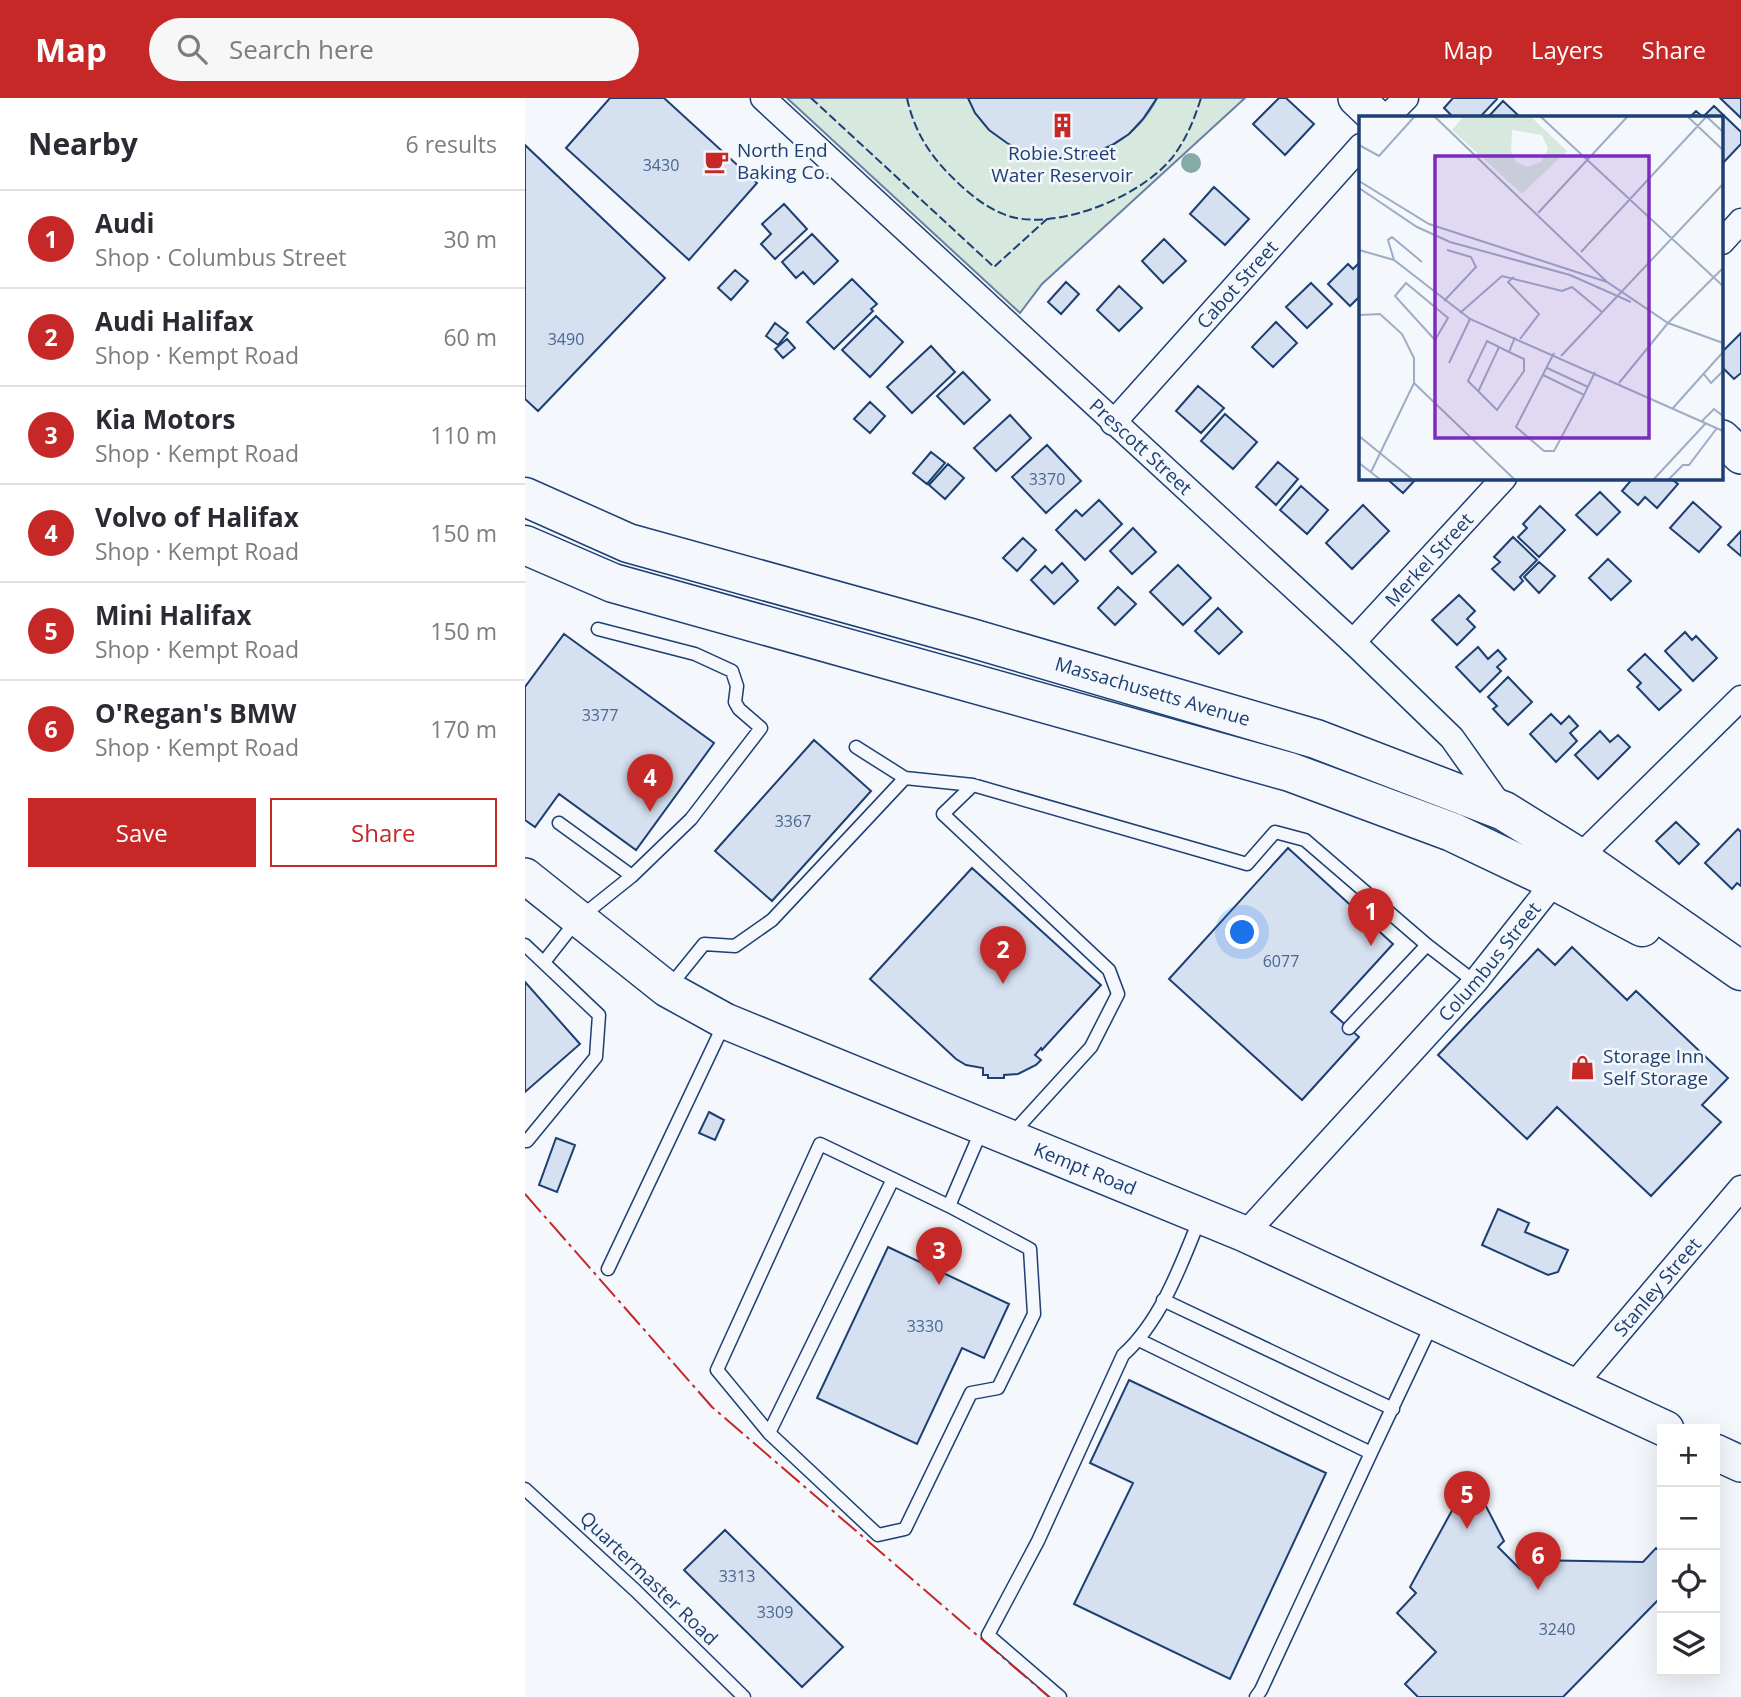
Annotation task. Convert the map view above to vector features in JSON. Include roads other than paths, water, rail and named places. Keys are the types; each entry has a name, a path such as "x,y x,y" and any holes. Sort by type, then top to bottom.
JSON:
{"main road":[{"name":"Massachusetts Avenue","path":"525,498 628,542 971,638 1316,739 1504,811 1567,869 1741,979"},
{"name":"Massachusetts Avenue","path":"525,545 613,583 1290,772 1453,832 1567,869 1741,971"}],"street":[{"name":"Prescott Street","path":"763,98 1353,642 1452,738 1504,811"},
{"path":"1356,98 1375,116"},
{"path":"1388,116 1406,98"},
{"name":"Cabot Street","path":"1113,423 1359,148"},
{"path":"1723,241 1741,221"},
{"path":"1723,439 1741,456"},
{"name":"Merkel Street","path":"1353,642 1502,480"},
{"name":"Columbus Street","path":"1245,1234 1475,982 1567,869 1741,698"},
{"name":"Kempt Road","path":"525,876 667,989 725,1021 1245,1234 1657,1425"},
{"name":"Stanley Street","path":"1573,1386 1741,1188"},
{"path":"1720,1454 1741,1464"}],"lane":[{"path":"544,962 577,920 632,876 691,819 761,728 739,709 735,702 737,686 731,671 695,654 598,629"},
{"path":"856,747 905,778 973,785 1247,864 1275,832 1305,840 1427,945 1475,982"},
{"path":"667,989 704,944 735,947 772,920 905,778"},
{"path":"949,1206 997,1131 1091,1047 1118,994 1109,970 943,814 973,785"},
{"path":"559,823 632,876"},
{"path":"1349,1028 1427,945"},
{"path":"525,946 599,1015 596,1057 525,1141"},
{"path":"608,1269 725,1021"},
{"path":"820,1144 949,1206 1030,1249 1034,1314 998,1388 971,1393 905,1529 879,1535 769,1433 717,1370 820,1144"},
{"path":"769,1433 893,1179"},
{"path":"1060,1697 988,1635 1038,1541 1123,1354 1139,1340 1163,1300 1201,1215"},
{"path":"1163,1300 1392,1409"},
{"path":"1256,1697 1434,1320"},
{"path":"1139,1340 1371,1453"},
{"name":"Quartermaster Road","path":"525,1489 636,1591 744,1697"}],"place":[{"name":"Robie Street Water Reservoir","path":"1062,125"},
{"name":"North End Baking Co.","path":"717,161"},
{"name":"Volvo of Halifax","path":"650,812"},
{"name":"Audi","path":"1371,946"},
{"name":"Audi Halifax","path":"1003,984"},
{"name":"Storage Inn Self Storage","path":"1583,1067"},
{"name":"Kia Motors","path":"939,1285"},
{"name":"Mini Halifax","path":"1467,1529"},
{"name":"O'Regan's BMW","path":"1538,1590"}]}
